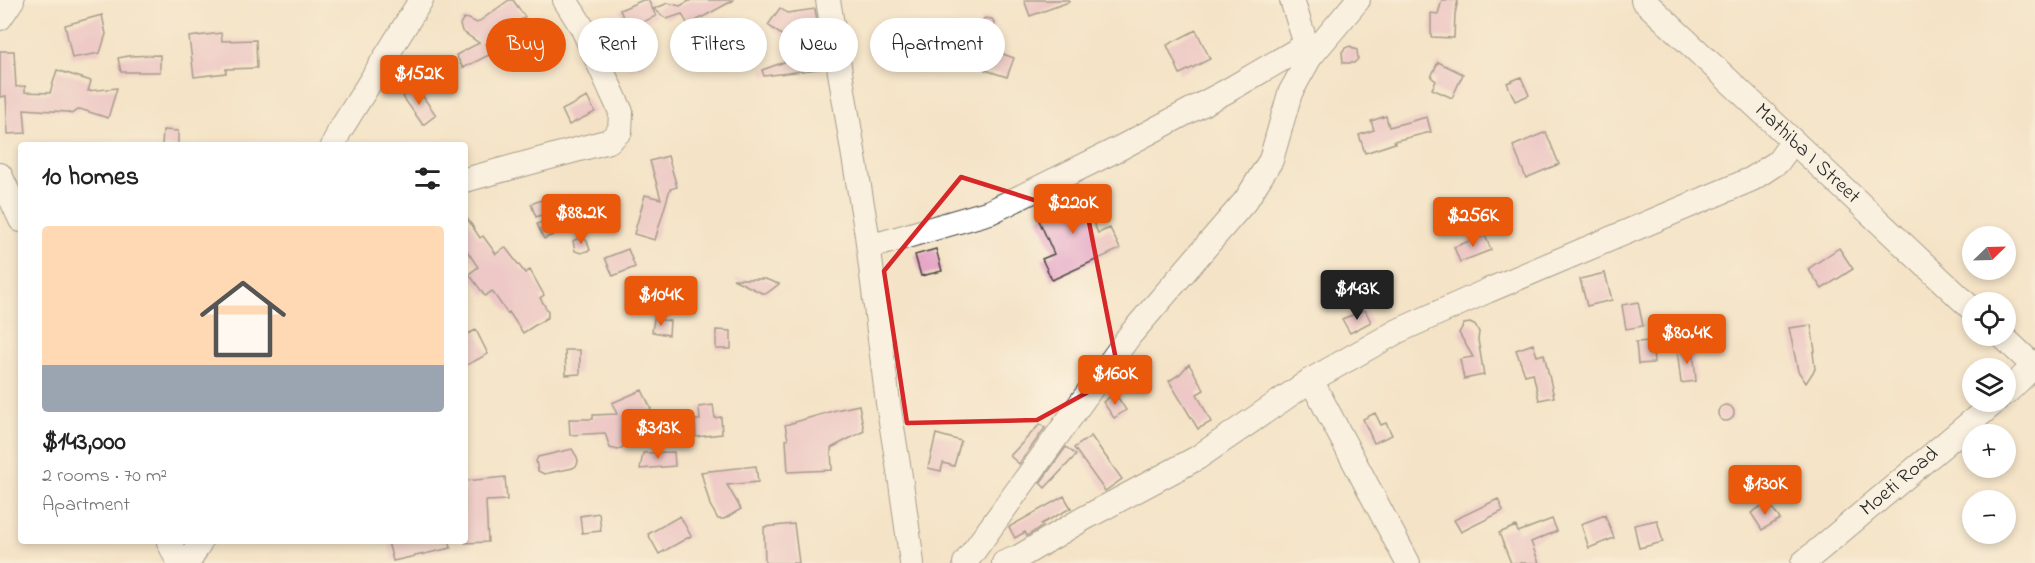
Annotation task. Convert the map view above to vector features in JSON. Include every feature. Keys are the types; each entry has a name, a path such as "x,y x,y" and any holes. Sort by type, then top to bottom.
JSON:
{"street":[{"path":"0,18 12,0"},
{"path":"335,142 421,0"},
{"path":"468,179 609,141 620,131 621,112 582,27 565,0"},
{"path":"828,0 868,247 912,563"},
{"path":"965,563 1130,335 1246,200 1271,160 1290,93 1308,51 1292,0"},
{"path":"868,247 990,212 1119,149 1308,51 1358,0"},
{"name":"Mathiba I Street","path":"1643,0 1962,300"},
{"path":"1004,563 1019,557 1083,519 1197,458 1311,380 1398,331 1752,179 1778,162 1792,141"},
{"path":"0,175 18,214"},
{"path":"2013,346 2035,366 2016,384"},
{"path":"1311,380 1408,563"},
{"name":"Moeti Road","path":"1803,563 1983,412"},
{"path":"170,544 178,563"},
{"path":"188,563 199,544"}],"highlighted area":[{"path":"961,177 1088,217 1119,375 1037,420 907,423 884,271"}],"building":[{"path":"509,0 513,0 525,17 486,18 486,56 463,68 456,55 479,43 462,31 460,25 464,18 477,23"},
{"path":"648,0 656,16 623,18 620,10"},
{"path":"691,0 734,0 701,18 684,18 682,14 667,19 654,9 668,3 680,6"},
{"path":"1024,0 1069,0 1069,2 1030,16"},
{"path":"1442,0 1458,0 1454,38 1431,37 1431,13 1438,14"},
{"path":"780,8 787,13 815,9 817,18 779,18 779,33 768,25"},
{"path":"102,15 106,34 100,53 72,58 65,25"},
{"path":"1196,30 1210,59 1180,74 1167,45"},
{"path":"221,33 222,41 256,40 257,68 226,69 226,73 194,77 189,37"},
{"path":"1350,46 1357,50 1358,59 1354,63 1343,63 1342,52"},
{"path":"0,51 14,51 16,87 25,86 25,92 50,93 57,70 91,81 88,91 117,88 108,118 80,109 71,114 24,109 26,133 8,134 6,96 0,97"},
{"path":"160,55 160,72 121,72 118,58"},
{"path":"1005,55 1014,58 1007,77 991,72 1005,72"},
{"path":"1438,62 1463,74 1452,98 1432,89 1436,81 1431,77"},
{"path":"779,64 779,72 794,72 764,76 763,72 767,72 767,68"},
{"path":"1521,77 1529,95 1515,101 1507,83"},
{"path":"416,87 436,115 423,125 403,97"},
{"path":"587,97 595,112 569,125 562,110"},
{"path":"1386,116 1389,127 1427,117 1431,132 1394,141 1395,143 1365,153 1359,135 1374,130 1371,121"},
{"path":"163,130 178,131 178,142 162,142"},
{"path":"1546,132 1559,164 1526,178 1513,146"},
{"path":"668,156 677,187 670,189 655,240 634,234 645,195 661,199 650,161"},
{"path":"1077,185 1098,233 1110,228 1120,249 1052,280 1042,259 1054,254 1038,218 1050,212 1045,201"},
{"path":"544,199 549,212 536,217 531,204"},
{"path":"550,218 557,233 544,239 537,224"},
{"path":"468,220 480,238 483,236 496,254 505,247 525,273 530,270 544,295 540,298 548,311 548,317 523,333 492,291 485,296 469,274 478,267 468,252"},
{"path":"1485,235 1491,250 1460,262 1454,247"},
{"path":"578,238 587,241 590,250 581,253 575,251 573,241"},
{"path":"1839,248 1853,269 1822,289 1808,269"},
{"path":"628,249 635,267 613,276 605,258"},
{"path":"936,249 942,271 921,276 915,255"},
{"path":"1605,273 1612,300 1587,306 1580,279"},
{"path":"733,279 765,279 779,284 767,293 762,293"},
{"path":"677,296 682,301 682,308 668,315 669,301"},
{"path":"1638,302 1643,326 1626,329 1622,305"},
{"path":"1365,310 1371,322 1350,333 1342,319"},
{"path":"654,319 670,321 669,335 652,332"},
{"path":"1470,323 1476,326 1479,332 1478,340 1484,375 1464,379 1460,359 1473,357 1459,333 1464,324"},
{"path":"1811,325 1815,369 1806,383 1798,371 1789,328"},
{"path":"476,330 488,354 468,364 468,334"},
{"path":"716,330 731,331 731,349 716,349"},
{"path":"1652,341 1654,363 1638,364 1636,342"},
{"path":"1533,344 1537,356 1544,354 1554,397 1539,400 1533,373 1525,375 1516,350"},
{"path":"1693,347 1696,381 1681,383 1677,349"},
{"path":"565,350 580,350 580,374 566,375"},
{"path":"1189,364 1204,390 1197,394 1211,422 1198,429 1169,381"},
{"path":"642,390 651,409 622,422 635,439 618,450 610,448 605,433 570,435 569,419 593,419 593,415 617,414 612,403"},
{"path":"1115,393 1126,410 1114,418 1103,402"},
{"path":"713,405 715,418 721,417 722,434 696,437 695,420 700,420 699,407"},
{"path":"859,405 864,431 831,448 832,470 788,472 786,440 788,439 785,425"},
{"path":"1726,405 1734,413 1726,421 1718,413"},
{"path":"1375,413 1381,425 1386,423 1392,435 1374,443 1363,419"},
{"path":"1040,424 1045,428 1019,464 1010,456"},
{"path":"936,434 961,441 954,466 943,463 941,471 928,468"},
{"path":"1091,436 1122,479 1105,491 1074,448"},
{"path":"1066,447 1076,455 1045,488 1040,483"},
{"path":"572,449 578,461 573,468 544,474 538,471 536,461 538,457"},
{"path":"674,452 675,466 640,469 643,453"},
{"path":"756,466 758,482 727,485 741,509 724,519 718,519 710,505 701,472"},
{"path":"505,477 507,500 486,501 488,542 468,543 468,481"},
{"path":"1064,496 1071,508 1041,524 1043,526 1027,536 1025,532 1015,538 1009,527"},
{"path":"1498,499 1503,511 1461,532 1454,520"},
{"path":"1768,502 1780,519 1762,530 1751,513"},
{"path":"599,513 601,531 582,533 580,516"},
{"path":"1605,515 1614,538 1589,548 1581,524"},
{"path":"680,516 691,536 659,554 648,534"},
{"path":"1552,519 1557,531 1531,542 1539,563 1511,563 1499,533 1516,526 1518,532"},
{"path":"1657,520 1663,542 1639,548 1634,525"},
{"path":"794,524 799,563 765,563 764,527"},
{"path":"389,544 450,544 451,548 393,561"}]}
